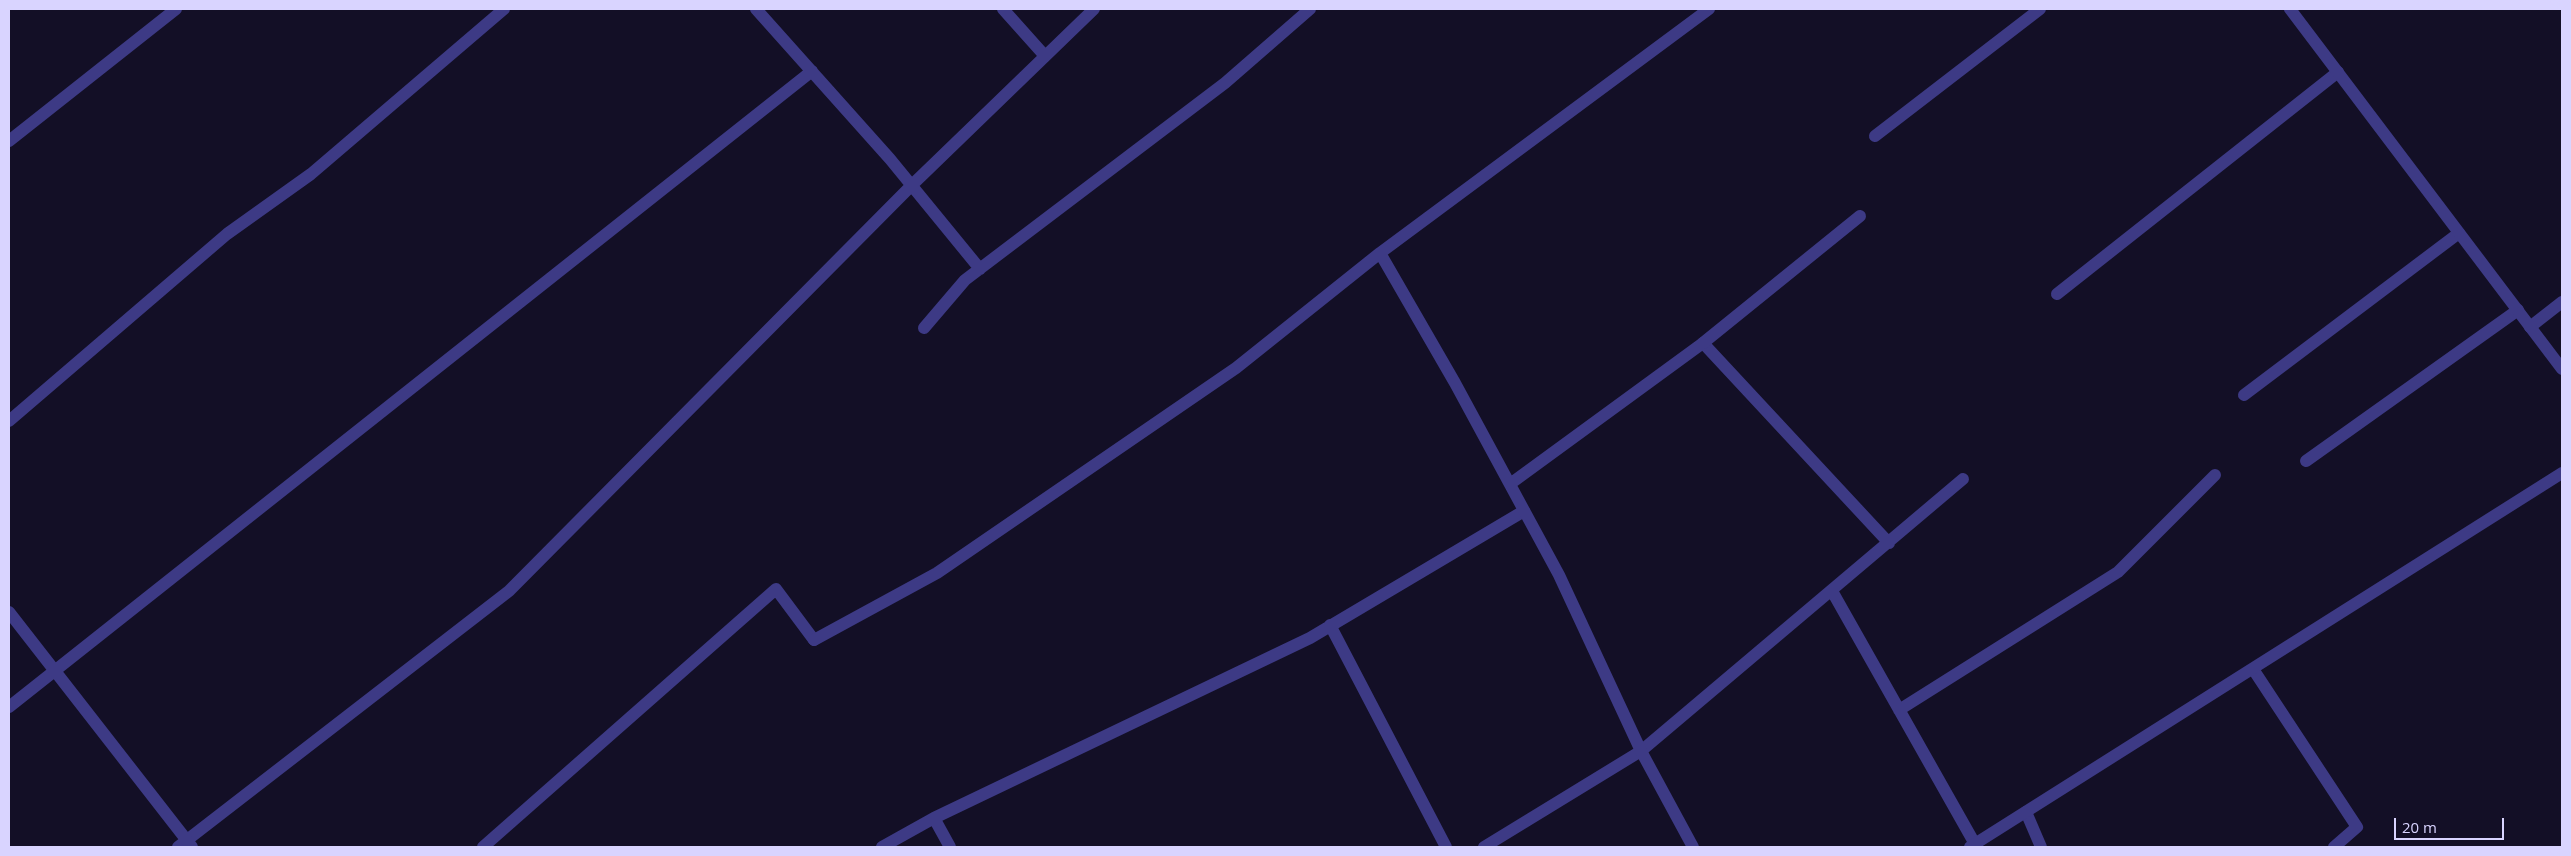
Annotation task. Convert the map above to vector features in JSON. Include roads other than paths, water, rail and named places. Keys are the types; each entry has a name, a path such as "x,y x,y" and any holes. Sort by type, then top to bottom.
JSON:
{"street":[{"path":"9,141 176,9"},
{"path":"9,421 227,234 311,174 504,9"},
{"path":"756,9 912,185 980,269"},
{"path":"1003,9 1045,56"},
{"path":"9,612 186,845 509,591 912,185 1094,9"},
{"path":"924,328 965,280 1225,83 1310,9"},
{"path":"1876,136 2040,9"},
{"path":"2290,9 2562,369"},
{"path":"483,847 776,590 814,640 945,568 1236,368 1380,253 1705,10"},
{"path":"9,706 812,71"},
{"path":"2057,294 2338,72"},
{"path":"1510,484 1703,343 1860,216"},
{"path":"2244,395 2459,233"},
{"path":"1380,253 1455,382 1559,575 1641,751 1693,847"},
{"path":"2530,327 2562,302"},
{"path":"2306,460 2518,310"},
{"path":"1703,343 1889,543"},
{"path":"1832,591 1900,710 1973,846 2562,473"},
{"path":"1900,710 2118,572 2215,475"},
{"path":"1484,847 1641,751 1963,479"},
{"path":"882,847 934,818 1310,638 1524,511"},
{"path":"1330,625 1446,847"},
{"path":"2253,669 2357,828 2334,847"},
{"path":"2026,812 2041,847"},
{"path":"934,818 950,847"}]}
